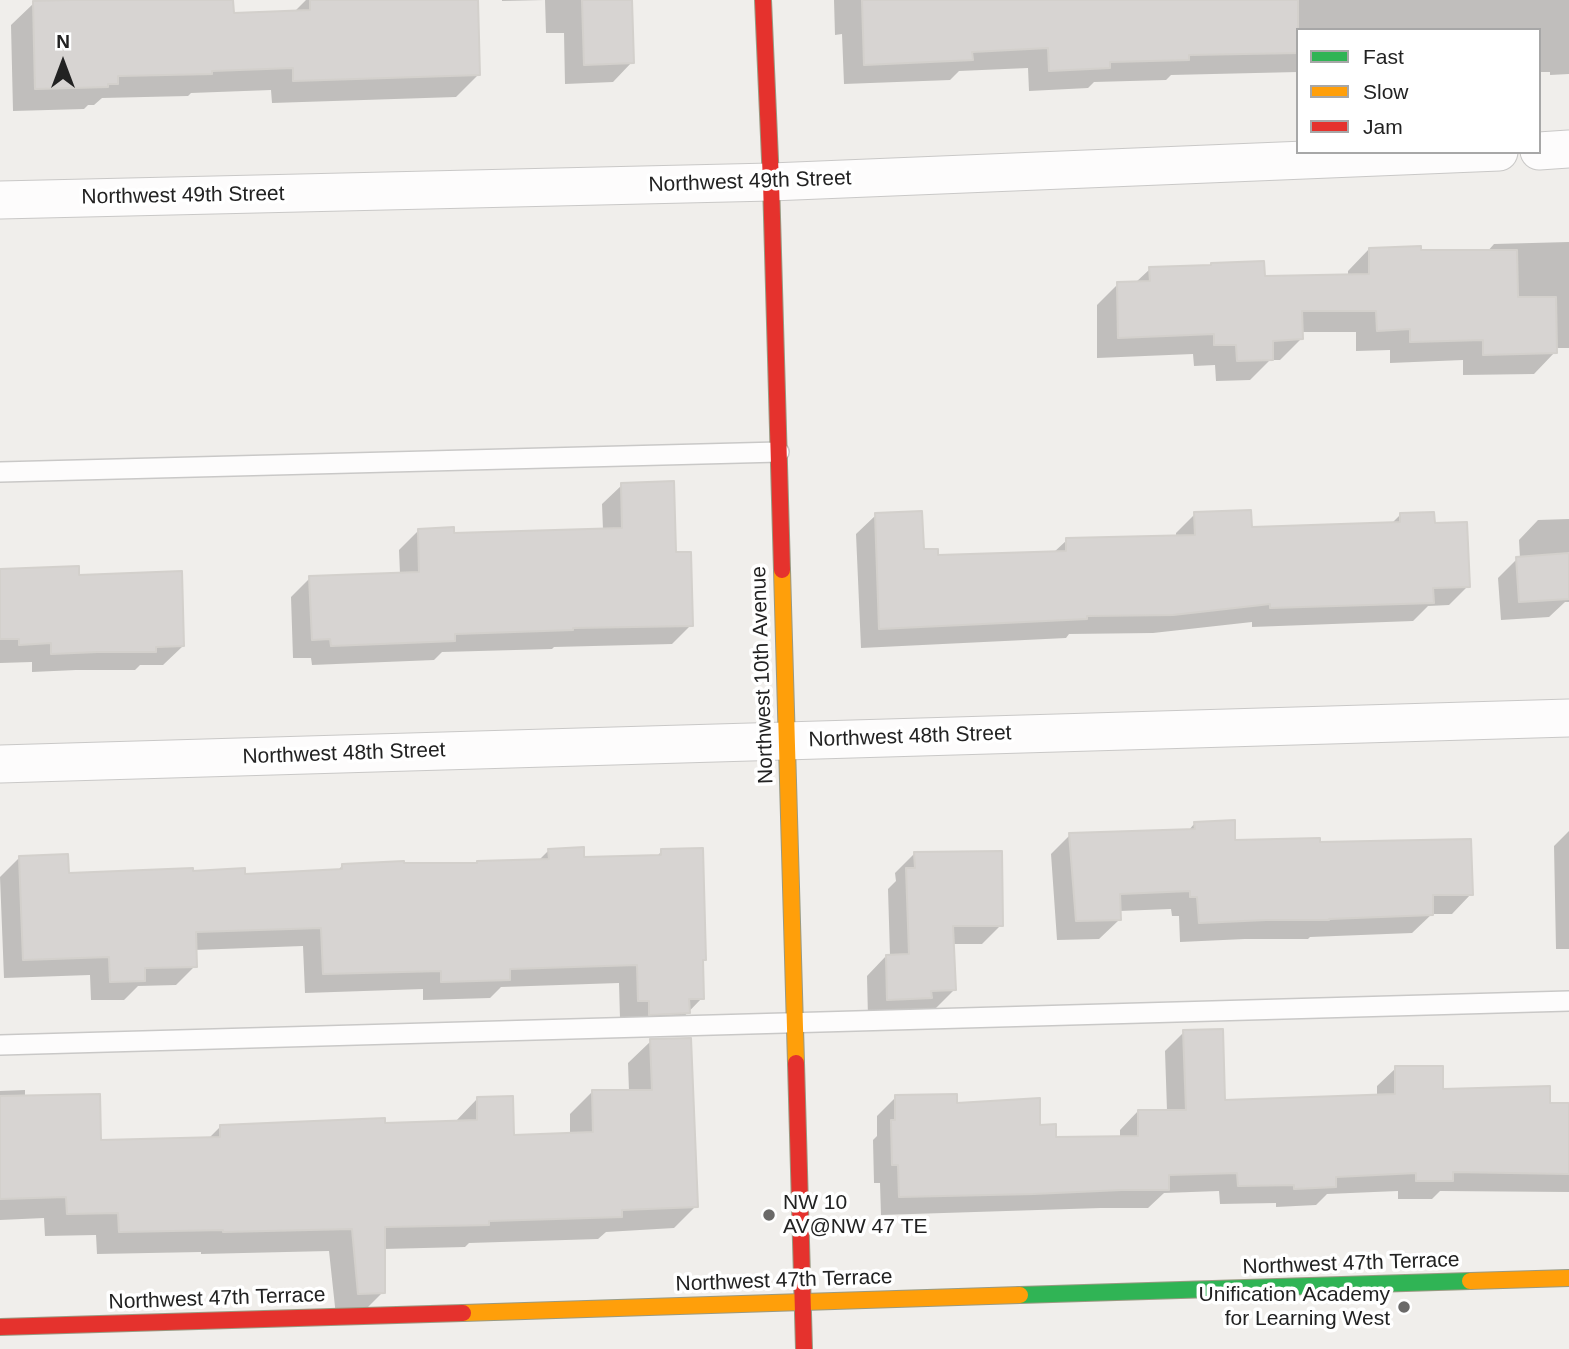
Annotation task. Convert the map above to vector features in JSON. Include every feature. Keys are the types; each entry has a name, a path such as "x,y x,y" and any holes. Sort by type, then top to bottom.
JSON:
{"street":[{"name":"Northwest 10th Avenue","path":"763,0 771,182 804,1349"},
{"path":"1541,151 1569,149"},
{"name":"Northwest 49th Street","path":"0,200 771,182 1450,154"},
{"name":"Northwest 48th Street","path":"0,764 1569,718"},
{"name":"Northwest 47th Terrace","path":"0,1327 1569,1278"}],"lane":[{"path":"0,472 779,452"},
{"path":"0,1045 1569,1001"}],"building":[{"path":"233,0 234,13 310,10 310,0 478,0 480,75 293,81 293,68 212,71 212,74 118,76 118,84 108,84 108,87 35,89 33,1"},
{"path":"582,0 632,0 634,63 584,65"},
{"path":"862,0 1298,0 1296,53 1189,55 1189,60 1110,62 1110,68 1049,71 1048,48 972,52 973,60 864,65"},
{"path":"1421,246 1421,250 1517,250 1518,297 1556,297 1557,353 1483,355 1483,340 1410,342 1410,329 1377,331 1376,311 1302,311 1303,339 1273,341 1273,360 1237,361 1236,345 1214,345 1214,334 1118,338 1117,282 1150,281 1149,267 1264,261 1265,276 1369,274 1369,248"},
{"path":"674,481 676,552 691,552 693,626 455,634 455,641 331,646 330,639 312,640 309,576 419,572 418,529 454,527 454,533 622,528 621,483"},
{"path":"1251,510 1252,527 1400,522 1400,513 1434,512 1435,523 1467,522 1470,587 1433,588 1434,603 1270,608 1270,604 1173,615 1087,616 1087,619 879,629 875,513 922,511 924,549 938,549 938,555 1066,551 1066,538 1195,535 1194,512"},
{"path":"1569,553 1569,599 1519,602 1516,557"},
{"path":"79,566 79,575 182,571 184,646 156,647 156,652 51,654 51,643 19,645 19,639 0,639 0,569"},
{"path":"1235,820 1235,840 1320,838 1320,842 1471,839 1473,895 1433,895 1433,915 1199,923 1197,897 1190,897 1190,891 1120,894 1121,920 1076,921 1069,833 1195,829 1194,822"},
{"path":"584,847 584,857 661,855 661,849 703,848 706,960 703,960 704,999 689,999 690,1013 649,1015 649,1001 638,1001 637,965 510,969 510,980 441,982 441,971 323,974 321,928 196,932 197,967 145,968 145,981 110,982 109,957 23,960 19,856 68,854 69,873 245,868 245,874 342,869 342,864 404,861 477,863 549,859 548,849"},
{"path":"1002,851 1003,926 953,926 956,990 931,991 932,998 887,1000 886,955 909,954 906,868 915,868 914,852"},
{"path":"1223,1029 1225,1100 1395,1094 1395,1066 1443,1066 1443,1089 1550,1086 1550,1103 1569,1103 1569,1174 1453,1172 1453,1181 1416,1181 1416,1173 1336,1177 1336,1187 1294,1189 1294,1185 1238,1186 1237,1173 1169,1175 1169,1190 899,1197 898,1165 892,1165 891,1120 895,1120 895,1095 957,1094 957,1103 1040,1098 1040,1125 1056,1124 1056,1137 1138,1136 1138,1110 1186,1110 1183,1030"},
{"path":"691,1038 698,1207 622,1210 622,1217 489,1221 489,1225 385,1227 385,1293 358,1294 352,1229 119,1232 118,1213 67,1214 66,1197 0,1199 0,1096 100,1094 101,1140 220,1137 220,1125 385,1118 385,1123 477,1120 477,1097 513,1096 514,1135 593,1132 592,1090 652,1090 650,1039"}],"traffic: fast":[{"path":"1020,1295 1470,1281"}],"traffic: slow":[{"path":"782,570 796,1063"},
{"path":"1470,1281 1569,1278"},
{"path":"463,1313 1020,1295"}],"traffic: jam":[{"path":"763,0 782,570"},
{"path":"796,1063 804,1349"},
{"path":"0,1327 463,1313"}],"place":[{"name":"NW 10 AV@NW 47 TE","path":"769,1215"},
{"name":"Unification Academy for Learning West","path":"1404,1307"}]}
